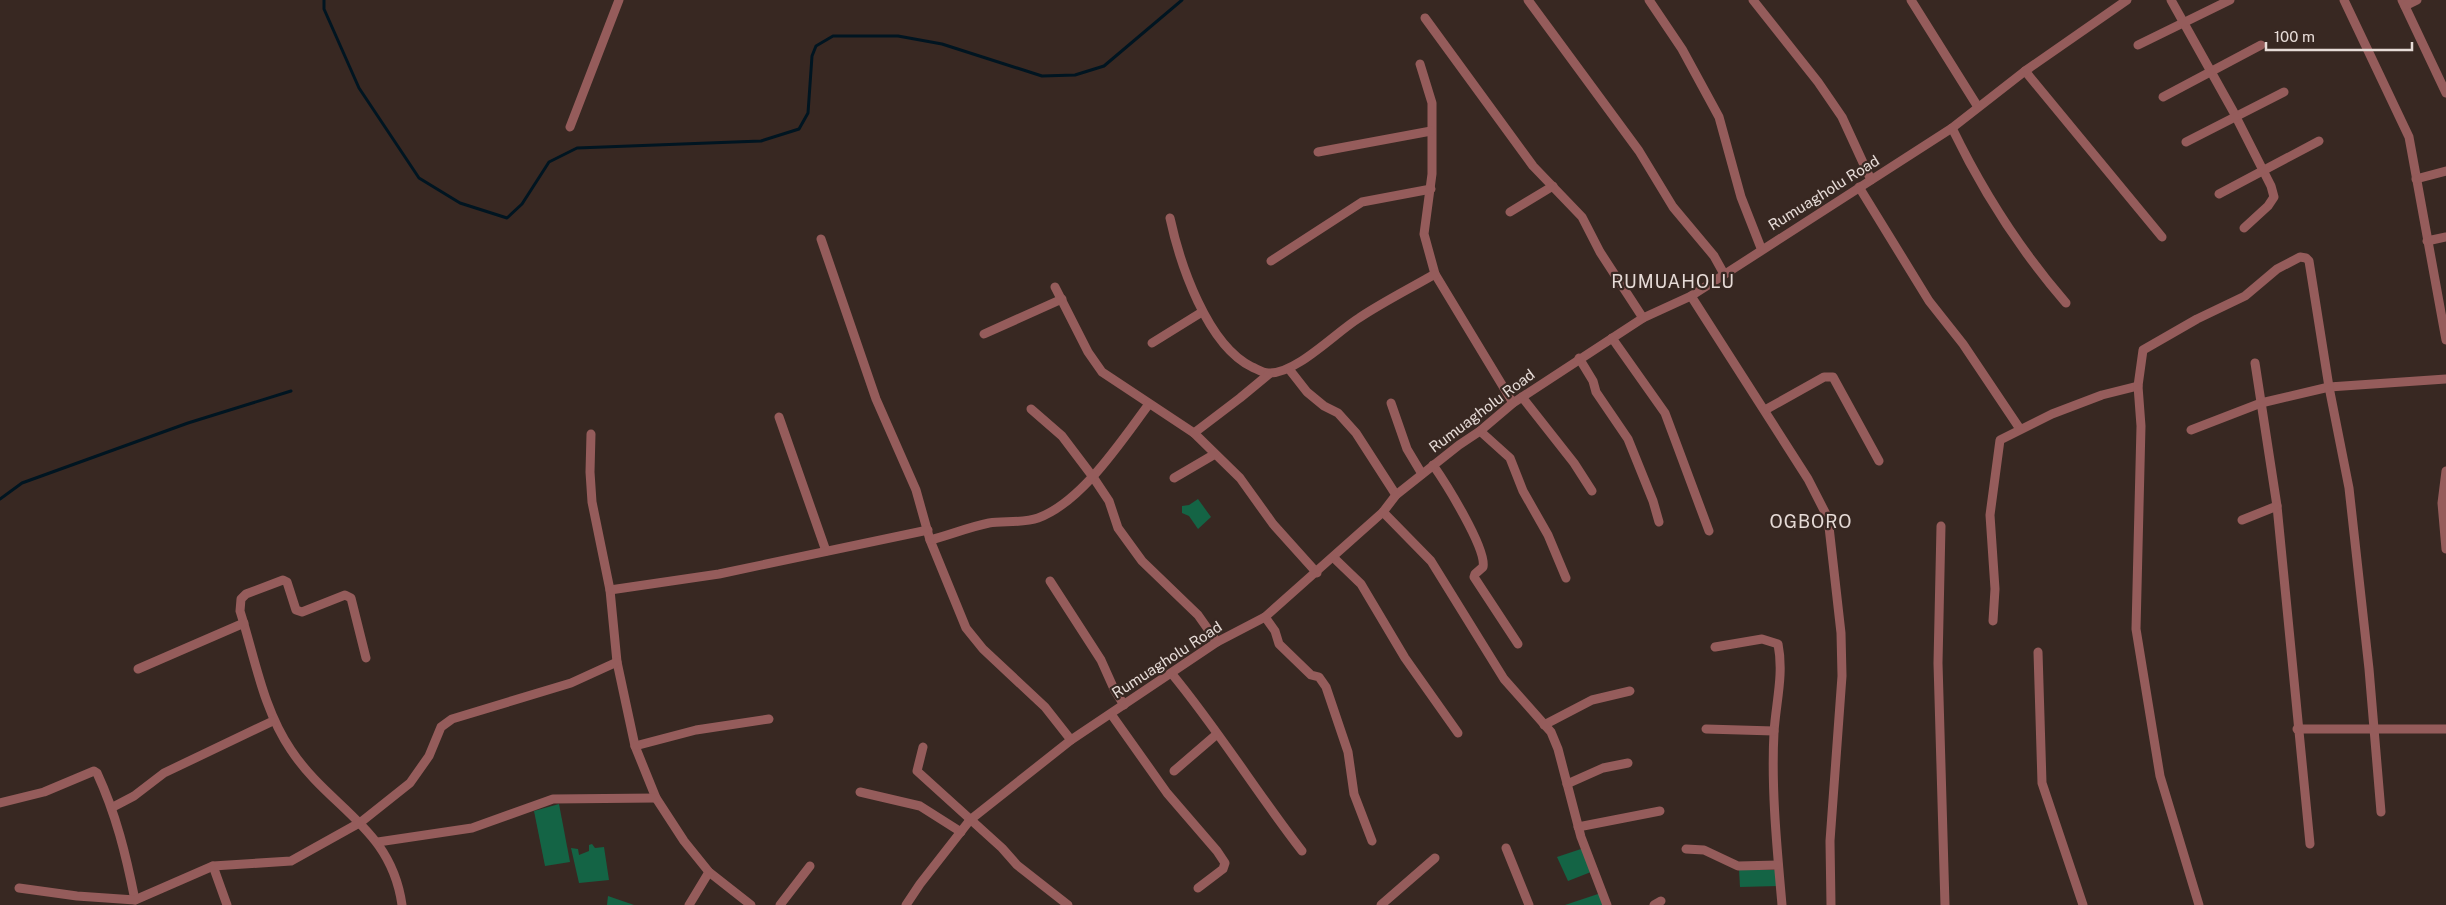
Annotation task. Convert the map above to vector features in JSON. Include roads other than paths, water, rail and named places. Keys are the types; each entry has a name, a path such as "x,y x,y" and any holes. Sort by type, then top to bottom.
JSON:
{"street":[{"path":"570,127 619,0"},
{"path":"1528,0 1639,151 1673,207 1714,256 1724,274"},
{"path":"1649,0 1682,49 1719,117 1741,197 1761,248"},
{"path":"1753,0 1818,82 1842,118 1871,180"},
{"path":"1911,0 1978,107"},
{"name":"Rumuagholu Road","path":"906,905 970,820 1071,740 1217,642 1265,618 1383,512 1396,495 1480,431 1513,403 1579,358 1644,318 1690,296 1761,248 1952,128 2025,71 2127,0"},
{"path":"2171,0 2236,117 2263,170 2274,197 2268,206 2244,228"},
{"path":"2138,46 2230,0"},
{"path":"2344,0 2409,137 2446,340"},
{"path":"2417,0 2404,3 2446,93"},
{"path":"1425,18 1533,166 1582,217 1600,252 1644,318"},
{"path":"2162,97 2261,45"},
{"path":"1420,64 1432,103 1431,190 1424,234 1434,274 1513,403"},
{"path":"2025,71 2162,237"},
{"path":"2186,142 2284,92"},
{"path":"1952,128 1976,176 2046,280 2066,303"},
{"path":"1318,152 1431,131"},
{"path":"2219,194 2319,141"},
{"path":"2416,179 2446,172"},
{"path":"1510,212 1553,186"},
{"path":"1860,187 1929,301 1963,344 2020,428"},
{"path":"1271,261 1362,202 1431,190"},
{"path":"1170,218 1202,312 1231,350 1246,364 1269,374"},
{"path":"2428,241 2446,237"},
{"path":"822,239 876,399 916,490 930,540 966,628 983,649 1045,707 1071,740"},
{"path":"2199,905 2160,776 2136,629 2141,426 2138,386 2143,350 2197,319 2245,296 2277,269 2300,257 2306,258 2309,261 2329,387 2349,488 2369,669 2381,812"},
{"path":"1194,433 1269,374 1289,369 1358,318 1434,274"},
{"path":"1055,287 1088,352 1102,372 1149,404 1174,417 1194,433 1240,478 1273,524 1317,573"},
{"path":"1690,296 1808,479 1828,518 1841,633 1842,676 1830,841 1831,905"},
{"path":"984,334 1062,299"},
{"path":"1152,343 1202,312"},
{"path":"1612,338 1665,413 1708,531"},
{"path":"1579,358 1593,381 1596,392 1628,439 1653,501 1659,522"},
{"path":"2255,363 2277,506 2297,729 2310,844"},
{"path":"1289,369 1307,392 1324,406 1338,413 1356,432 1396,495"},
{"path":"1765,410 1824,377 1833,377 1879,461"},
{"path":"2191,430 2261,403 2329,387 2446,379"},
{"path":"1993,621 1994,589 1990,515 1997,447 2004,436 2020,428 2102,395 2138,386"},
{"path":"1522,397 1574,463 1592,491"},
{"path":"1390,403 1407,449 1422,474"},
{"path":"930,540 987,524 1036,519 1056,508 1093,476 1119,448 1149,404"},
{"path":"1031,409 1062,436 1093,476 1109,501 1118,528 1142,561 1198,615 1217,642"},
{"path":"779,417 826,551"},
{"path":"1480,431 1510,458 1523,491 1548,536 1566,578"},
{"path":"591,434 590,472 592,502 610,590 617,662 634,746 656,798 684,842 709,872 751,905"},
{"path":"1174,478 1215,454"},
{"path":"1433,465 1468,522 1481,554 1483,567 1474,577 1518,644"},
{"path":"2446,471 2442,504 2446,548"},
{"path":"2242,520 2277,506"},
{"path":"1383,512 1431,561 1504,679 1551,732 1578,827 1607,905"},
{"path":"1941,526 1938,663 1940,815 1944,905"},
{"path":"610,590 719,574 928,530"},
{"path":"1334,558 1361,584 1405,658 1458,733"},
{"path":"366,658 351,598 348,596 345,595 317,608 302,612 296,610 287,582 283,580 246,594 240,599 239,603 244,623 273,721 292,752 331,798 361,822 378,842 396,877 402,905"},
{"path":"1050,581 1101,660 1114,689 1124,705"},
{"path":"1265,618 1275,631 1279,644 1311,675 1319,677 1326,687 1348,752 1354,794 1372,841"},
{"path":"138,669 244,623"},
{"path":"1715,647 1762,639 1778,644 1780,687 1774,731 1778,865 1782,905"},
{"path":"2038,652 2042,783 2083,905"},
{"path":"19,888 75,901 135,900 213,866 291,861 361,822 410,783 429,756 441,727 452,719 571,683 617,662"},
{"path":"1172,674 1302,851"},
{"path":"1544,725 1592,700 1630,691"},
{"path":"1111,714 1167,794 1217,851 1224,863 1223,869 1198,888"},
{"path":"634,746 713,726 769,719"},
{"path":"113,807 134,796 164,773 273,721"},
{"path":"2297,729 2446,729"},
{"path":"1706,730 1774,731"},
{"path":"1174,771 1217,734"},
{"path":"923,747 917,771 1002,848 1017,865 1068,905"},
{"path":"1567,784 1602,768 1628,763"},
{"path":"0,803 44,792 94,772 97,773 113,807 126,854 135,900"},
{"path":"860,792 920,806 961,832"},
{"path":"378,842 472,828 552,799 656,798"},
{"path":"1578,827 1660,811"},
{"path":"1506,848 1526,904"},
{"path":"1686,849 1704,850 1738,866 1778,865"},
{"path":"1381,905 1435,858"},
{"path":"213,866 227,905"},
{"path":"780,905 810,866"},
{"path":"689,905 709,872"}],"waterway":[{"path":"324,0 324,9 359,88 419,178 460,203 507,218 522,204 549,162 577,148 761,141 799,129 808,113 812,56 816,46 833,36 898,36 942,44 1042,76 1075,75 1104,66 1182,0"},
{"path":"0,499 22,483 188,423 291,391"}],"district":[{"name":"RUMUAHOLU","path":"1673,282"},
{"name":"OGBORO","path":"1811,522"}]}
